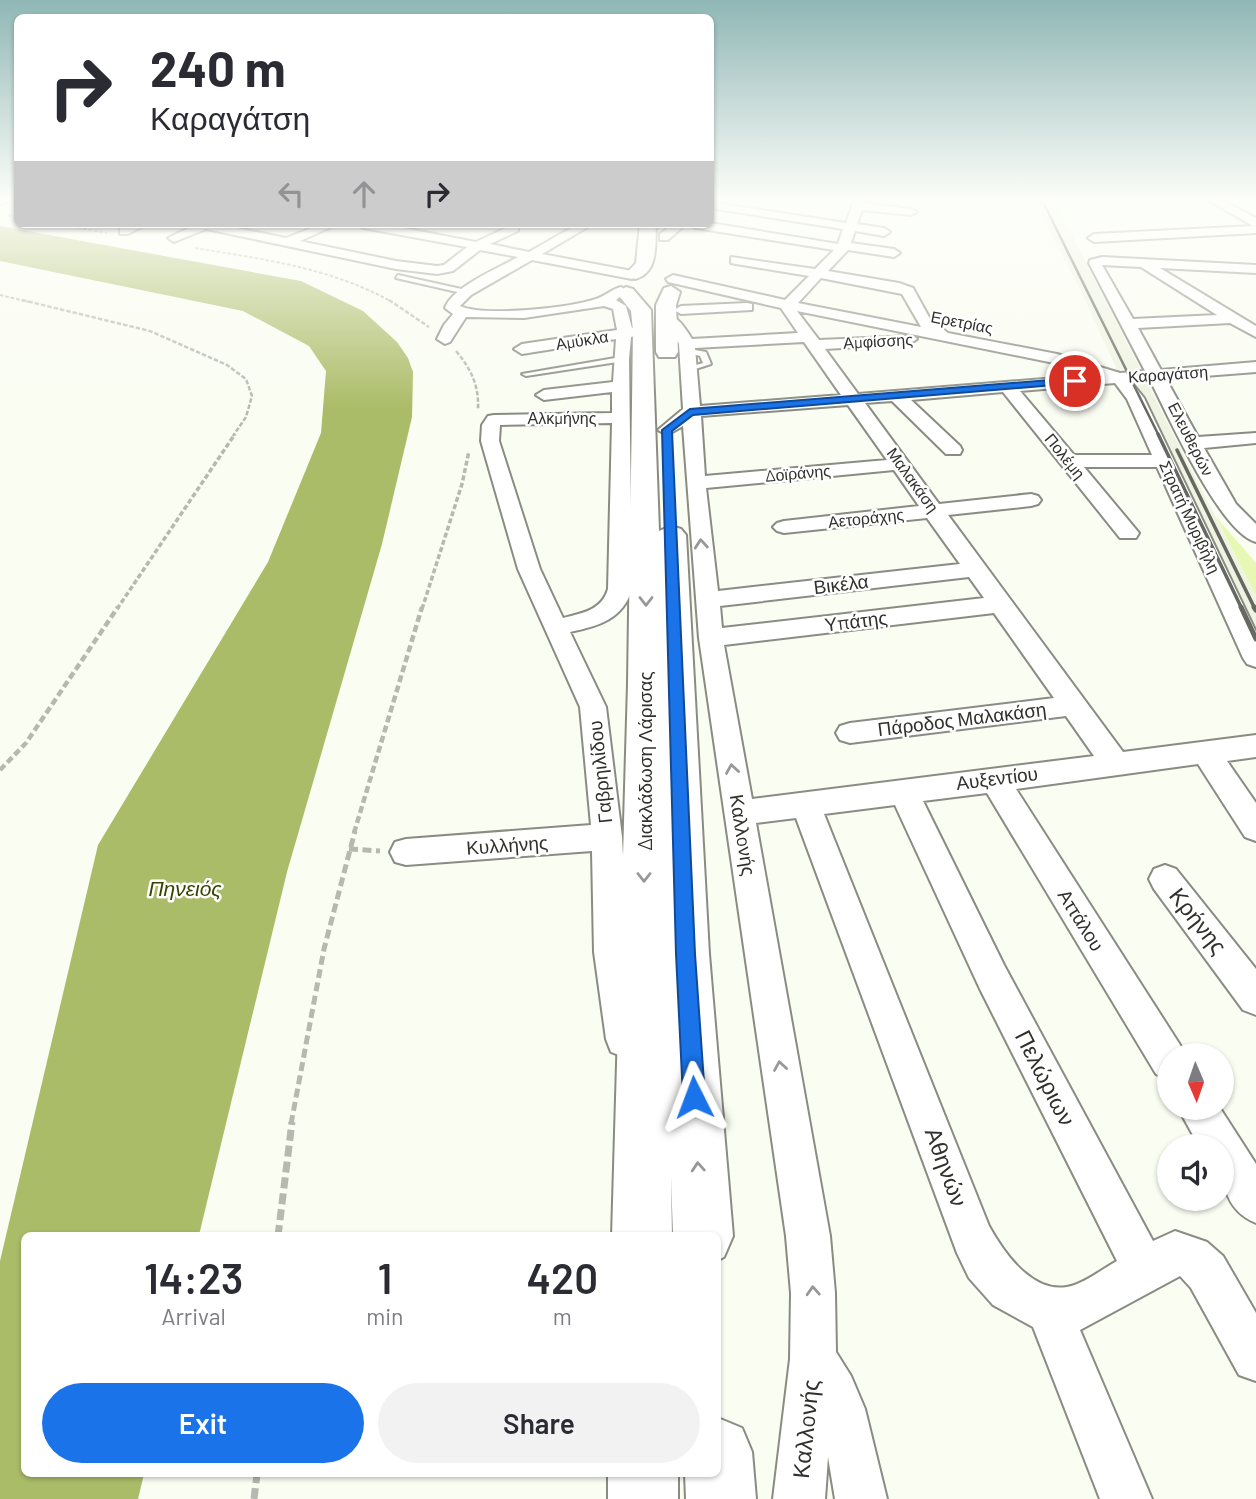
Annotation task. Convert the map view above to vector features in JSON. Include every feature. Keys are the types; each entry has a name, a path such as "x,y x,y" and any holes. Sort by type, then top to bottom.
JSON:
{"main road":[{"path":"622,287 641,268"},
{"name":"Διακλάδωση Λάρισας","path":"622,287 639,305 668,298"},
{"path":"622,287 668,298"},
{"name":"Διακλάδωση Λάρισας","path":"668,298 679,421 685,954 703,1232"},
{"name":"Διακλάδωση Λάρισας","path":"642,1232 645,504 668,298"},
{"path":"643,1477 643,1499"},
{"path":"720,1477 721,1499"}],"street":[{"path":"420,268 448,268"},
{"path":"510,268 466,292 454,302 452,308 461,314 507,315 622,287"},
{"path":"588,268 599,270 622,287"},
{"path":"558,627 601,616 618,600 622,471 621,359 668,298 673,268"},
{"path":"783,268 899,287 908,291 911,304 929,329 943,336"},
{"path":"668,298 788,305 824,268"},
{"name":"Ελευθερών","path":"1099,268 1227,507 1256,536"},
{"path":"1150,268 1256,332"},
{"path":"1216,268 1254,270"},
{"path":"599,270 622,287"},
{"name":"Ερετρίας","path":"668,298 714,290 1057,359 1120,378"},
{"name":"Αμφίσσης","path":"668,298 811,341 943,336"},
{"name":"Αμύκλα","path":"522,349 668,298"},
{"name":"Καλλoνής","path":"668,298 679,421 696,483 711,638 808,1236 813,1293 813,1359 799,1499"},
{"name":"Μαλακάση","path":"788,305 811,341 1115,763"},
{"path":"445,339 451,325 461,314"},
{"path":"1128,324 1233,318"},
{"name":"Καραγάτση","path":"679,421 855,399 1256,368"},
{"name":"Στρατή Μυριβήλη","path":"1120,378 1135,398 1256,658"},
{"path":"544,395 621,386"},
{"name":"Πολέμη","path":"1007,387 1128,533"},
{"path":"896,396 953,450"},
{"name":"Αλκμήνης","path":"503,419 622,418"},
{"name":"Γαβρηιλίδου","path":"503,419 494,420 491,425 490,440 495,463 529,569 593,707 607,837 611,952 642,1153"},
{"path":"1191,443 1256,438"},
{"path":"1070,461 1164,461"},
{"name":"Δοϊράνης","path":"696,483 901,464"},
{"path":"622,471 645,504"},
{"name":"Αετοράχης","path":"784,527 1031,500"},
{"path":"1227,507 1256,505"},
{"name":"Βικέλα","path":"706,600 977,569"},
{"name":"Υπάτης","path":"711,638 1002,604"},
{"name":"Πάροδος Μαλακάση","path":"850,733 1073,705"},
{"name":"Αυξεντίου","path":"739,813 1256,746"},
{"path":"1206,753 1256,828"},
{"name":"Αττάλου","path":"994,779 1158,1043"},
{"name":"Πελώριων","path":"903,790 992,977 1144,1269"},
{"name":"Αθηνών","path":"806,806 941,1151 972,1238 985,1262 1009,1289 1049,1311"},
{"name":"Κυλλήνης","path":"406,852 607,837"},
{"name":"Κρήνης","path":"1165,878 1256,997"},
{"path":"1205,1120 1256,1202"},
{"path":"1126,1499 1049,1311 1075,1309 1175,1253 1192,1257 1207,1272 1256,1358"},
{"name":"Καλλoνής","path":"813,1359 831,1383 844,1413 861,1499"}],"lane":[{"path":"398,277 466,292"},
{"path":"526,374 621,359"}],"path":[{"path":"297,268 341,279 404,308 445,339 474,375 479,399 478,414"},
{"path":"0,295 150,331 227,365 246,379 252,396 246,417 26,743 0,770"},
{"path":"278,1232 295,1092 349,849 462,484 470,445"},
{"path":"254,1499 257,1477"}],"shaded area":[{"path":"1069,268 1089,268 1140,369 1117,370"},
{"path":"1145,379 1256,596 1256,672 1122,380"},
{"path":"1216,517 1256,563 1256,596"}],"water":[{"name":"Πηνειός","path":"34,268 230,268 301,281 363,311 397,342 408,358 413,372 412,417 382,544 287,872 200,1232 21,1232 21,1477 143,1477 138,1499 0,1499 0,1261 98,845 268,562 321,433 326,371 309,346 243,311"}],"railway":[{"path":"1076,268 1159,436"},
{"path":"1158,434 1242,609"},
{"path":"1177,450 1254,607"},
{"path":"1241,607 1256,639"}],"route":[{"path":"694,1097 685,954 667,430 690,412 1075,381"}]}
